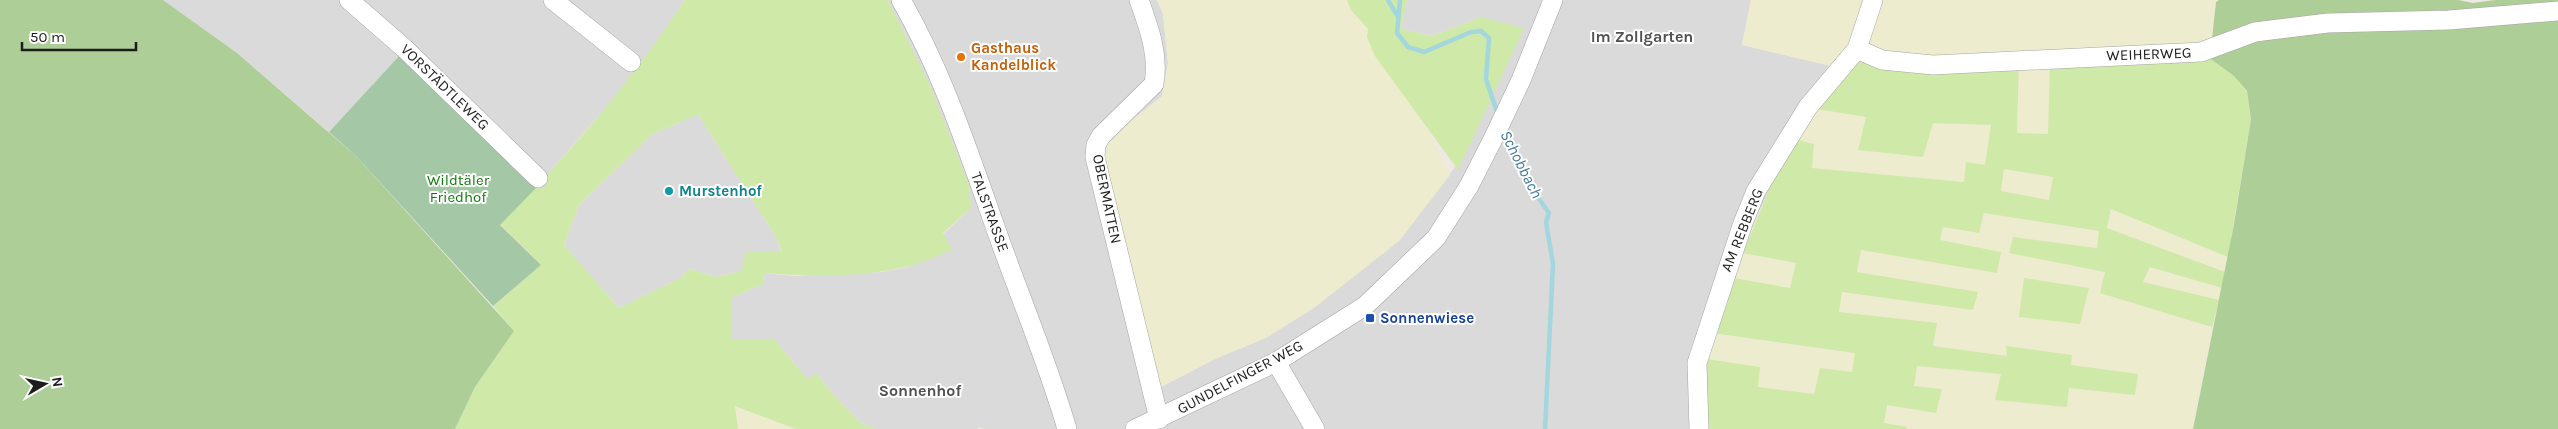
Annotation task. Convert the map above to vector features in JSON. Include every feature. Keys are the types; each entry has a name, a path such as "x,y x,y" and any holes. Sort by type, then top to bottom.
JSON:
{"street":[{"name":"VORSTÄDTLEWEG","path":"349,0 404,48 538,178"},
{"path":"553,0 632,62"},
{"name":"TALSTRASSE","path":"901,0 916,27 949,103 1046,364 1067,429"},
{"name":"OBERMATTEN","path":"1139,0 1152,36 1156,58 1154,84 1105,131 1096,145 1095,157 1159,419"},
{"name":"GUNDELFINGER WEG","path":"1135,429 1276,362 1365,306 1436,238 1469,186 1498,128 1553,0"},
{"name":"AM REBBERG","path":"1699,429 1697,363 1700,349 1729,259 1756,191 1808,107 1856,50 1873,0"},
{"name":"WEIHERWEG","path":"1856,50 1882,60 1933,65 2201,52 2255,32 2328,23 2449,20 2558,11"},
{"path":"1276,362 1315,429"}],"shaded area":[{"path":"163,0 685,0 634,75 536,188 400,55 329,132 237,53"},
{"path":"888,0 1157,0 1163,14 1168,63 1162,96 1106,141 1161,387 1213,360 1399,241 1458,163 1481,17 1432,36 1401,29 1407,0 1751,0 1742,45 1840,68 1758,213 1743,253 1706,429 984,429 979,427 977,429 876,429 861,423 838,400 816,373 808,380 775,340 732,340 732,297 763,284 764,273 795,276 882,272 908,267 971,208 969,185 931,88"},
{"path":"1157,0 1347,0 1351,10 1368,29 1396,84 1425,123 1450,175 1399,241 1314,308 1266,338 1213,360 1161,387 1103,160 1106,141 1162,96 1168,63 1163,14"},
{"path":"1751,0 2219,0 2216,3 2212,39 2048,134 2017,133 2019,61 1840,68 1742,45"},
{"path":"1817,109 1866,117 1858,150 1923,157 1933,123 1991,125 1988,156 1985,165 1965,182 1812,168 1798,140"},
{"path":"698,114 774,234 782,253 741,271 716,277 689,269 682,277 619,308 564,245 579,205 651,135"},
{"path":"2004,169 2053,177 2049,200 2001,191"},
{"path":"2111,209 2228,257 2225,272 2107,228"},
{"path":"1984,213 2100,232 2098,248 2013,237 2009,253 2105,272 2100,293 2212,327 2193,429 1907,429 1907,427 1884,423 1887,404 1935,413 1941,389 1914,387 1917,366 2001,374 1995,400 2067,407 2069,388 2135,395 2071,365 2072,356 2007,346 2007,356 1932,346 1936,323 1838,312 1842,292 1973,310 1977,292 1857,272 1861,249 1997,273 2001,252 1940,240 1943,227"},
{"path":"1743,253 1796,263 1790,288 1733,278"},
{"path":"2150,267 2222,288 2219,300 2143,283"},
{"path":"1713,333 1855,353 1852,372 1815,394 1758,387 1706,359"},
{"path":"735,406 740,408 796,429 738,429"}],"green space":[{"path":"0,0 163,0 237,53 356,156 514,331 475,387 455,429 0,429"},
{"path":"685,0 888,0 931,88 969,185 971,208 943,233 952,250 906,267 871,273 799,275 764,273 763,284 732,297 732,340 775,340 808,380 816,373 838,400 861,423 876,429 796,429 735,406 738,429 455,429 475,387 514,331 493,306 541,265 500,224 575,144 621,88","holes":["698,114 774,234 782,252 746,252 741,271 716,277 689,269 682,277 619,308 564,245 579,205 651,135"]},
{"path":"1347,0 1407,0 1401,29 1432,36 1481,17 1524,28 1458,170 1375,56 1367,37 1368,29 1351,10"},
{"path":"2219,0 2458,0 2473,3 2495,0 2558,0 2558,429 2193,429 2234,224 2251,119 2247,91 2234,76 2201,52 2212,39 2216,2"},
{"path":"1857,49 1882,60 2019,60 2017,133 2048,134 2050,58 2201,52 2234,76 2247,92 2251,119 2228,257 2111,209 2107,228 2225,272 2222,288 2150,267 2143,282 2219,300 2212,327 2100,293 2105,272 2009,253 2013,237 2097,248 2099,231 1984,213 1979,233 1943,227 1940,240 2001,252 1997,273 1861,250 1857,272 1978,292 1973,310 1842,292 1839,312 1937,323 1933,346 2007,356 2006,346 2072,355 2071,365 2138,374 2135,395 2069,388 2067,407 1995,400 2001,374 1917,366 1914,386 1942,389 1936,413 1887,405 1884,423 1907,427 1907,429 1706,429 1706,359 1760,367 1758,387 1814,394 1820,368 1852,372 1855,353 1713,333 1733,278 1790,288 1796,263 1743,253 1771,185 1798,140 1814,144 1812,168 1964,182 1966,162 1985,165 1991,125 1933,123 1923,157 1858,150 1866,117 1817,109","holes":["2004,169 2053,177 2049,200 2001,191"]},
{"name":"Wildtäler Friedhof","path":"400,55 536,188 500,225 541,265 493,306 356,156 329,132"},
{"path":"2024,278 2089,288 2080,324 2019,317"}],"waterway":[{"path":"1388,0 1397,15"},
{"name":"Schobbach","path":"1400,0 1397,33 1408,47 1424,52 1471,32 1481,31 1489,38 1486,79 1498,115"},
{"name":"Schobbach","path":"1503,129 1534,192 1549,213 1546,222 1553,264 1545,429"}],"place":[{"name":"Gasthaus Kandelblick","path":"961,57"},
{"name":"Murstenhof","path":"669,191"},
{"name":"Sonnenwiese","path":"1370,318"}],"district":[{"name":"Im Zollgarten","path":"1642,36"},
{"name":"Sonnenhof","path":"920,390"}]}
